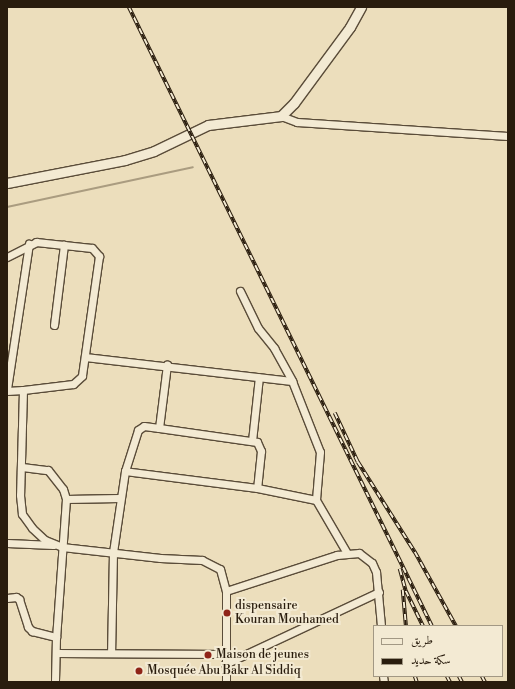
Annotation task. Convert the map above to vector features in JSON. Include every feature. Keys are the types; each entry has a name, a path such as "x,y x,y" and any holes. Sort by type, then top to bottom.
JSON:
{"main road":[{"path":"7,183 124,160 154,151 208,125 281,116 294,103 350,27 361,7"}],"street":[{"path":"281,116 297,122 508,136"},
{"path":"7,257 29,244 64,245 92,248 99,256 82,376 77,382 23,390 7,390 29,244"},
{"path":"54,325 64,245"},
{"path":"240,290 258,328 274,348 292,381 320,445 316,500 347,553"},
{"path":"85,356 292,381"},
{"path":"159,428 167,365"},
{"path":"252,441 259,376"},
{"path":"23,390 20,495 22,514 32,528 58,546"},
{"path":"111,653 113,552 119,498 125,471 138,430 144,426 252,441 260,444 261,451 257,488"},
{"path":"22,467 48,470 63,489 66,499 58,546 55,682"},
{"path":"125,471 257,488 316,500"},
{"path":"66,499 119,498"},
{"path":"7,543 58,546 160,558 202,560 220,569 226,587 226,682"},
{"path":"226,587 347,553 359,553 372,563 378,580 381,625"},
{"path":"225,664 379,592"},
{"path":"7,598 16,597 19,599 28,627 32,631 56,637"},
{"path":"56,653 225,654"}],"waterway":[{"path":"7,207 193,167"}],"railway":[{"path":"129,7 432,625"},
{"path":"335,413 358,462 415,552 455,625"},
{"path":"400,569 406,591 423,625"},
{"path":"403,590 406,625"},
{"path":"415,677 417,682"},
{"path":"448,677 450,682"},
{"path":"460,677 462,682"},
{"path":"482,677 485,682"}],"place":[{"name":"dispensaire Kouran Mouhamed","path":"227,613"},
{"name":"Maison de jeunes","path":"208,655"},
{"name":"Mosquée Abu Bakr Al Siddiq","path":"139,671"}]}
